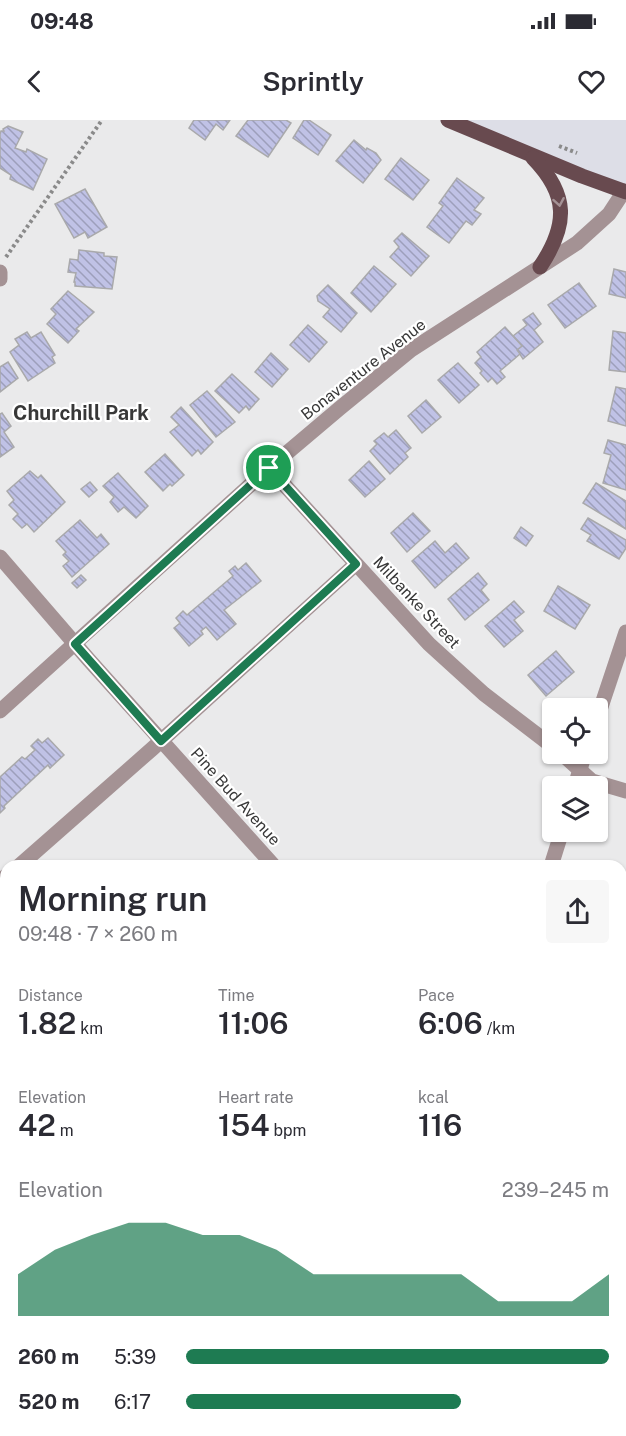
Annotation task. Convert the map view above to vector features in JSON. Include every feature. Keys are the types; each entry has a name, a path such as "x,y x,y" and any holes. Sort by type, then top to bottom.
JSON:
{"main road":[{"path":"448,120 529,154 625,190"},
{"path":"529,154 545,171 557,189 562,217 552,249 540,267"}],"street":[{"name":"Bonaventure Avenue","path":"0,711 269,468 411,350 576,243 600,224 625,190"},
{"path":"0,272 0,279"},
{"name":"Milbanke Street","path":"269,468 445,660 523,726 542,739"},
{"name":"Pine Bud Avenue","path":"0,557 269,860"},
{"path":"26,860 356,564"},
{"path":"604,698 626,632"},
{"path":"574,764 592,781 626,791"},
{"path":"578,776 582,764"},
{"path":"553,860 559,842"}],"path":[{"path":"0,264 102,120"}],"shaded area":[{"path":"448,120 626,120 626,188"}],"building":[{"path":"194,120 230,120 223,130 216,124 205,140 189,128"},
{"path":"248,120 286,120 291,123 268,157 236,136"},
{"path":"304,120 309,120 331,135 318,155 293,138"},
{"path":"8,126 23,132 15,148 26,152 27,149 47,159 33,190 10,179 11,175 0,168 0,134"},
{"path":"354,140 366,150 367,148 376,153 381,160 363,183 336,161"},
{"path":"401,158 429,180 413,200 385,179"},
{"path":"457,178 484,198 474,210 481,214 472,225 466,221 449,243 427,227 443,206 439,203"},
{"path":"85,189 107,227 88,238 85,232 74,238 55,204"},
{"path":"402,233 429,256 411,276 390,257 399,247 394,241"},
{"path":"79,250 117,257 112,289 75,286 76,273 68,272 70,259 78,260"},
{"path":"374,266 396,284 371,312 351,293"},
{"path":"614,269 626,272 626,298 609,294"},
{"path":"579,283 596,306 565,328 548,305"},
{"path":"328,285 357,313 341,332 323,317 330,309 318,301 317,296"},
{"path":"68,291 94,312 76,329 79,331 68,343 47,324 56,314 51,309"},
{"path":"533,313 541,324 534,330 543,342 523,359 517,350 522,346 513,336 527,325 523,320"},
{"path":"308,325 327,342 309,362 290,345"},
{"path":"505,327 522,346 517,350 520,354 500,371 505,377 497,384 492,378 488,382 475,363 481,357 477,352"},
{"path":"613,331 626,333 626,372 609,370"},
{"path":"27,332 31,338 41,332 55,355 52,357 55,363 28,381 10,352 19,345 15,339"},
{"path":"271,353 288,369 272,387 255,372"},
{"path":"8,362 18,378 0,392 0,367"},
{"path":"458,363 479,385 459,403 438,380"},
{"path":"232,374 259,399 249,410 246,406 239,413 215,391"},
{"path":"616,387 626,389 626,426 608,421"},
{"path":"207,391 235,422 216,437 190,405"},
{"path":"426,400 441,417 422,433 408,416"},
{"path":"181,407 213,442 201,454 198,450 192,456 170,432 179,425 171,417"},
{"path":"2,413 11,426 4,432 14,447 0,457 0,414"},
{"path":"396,430 411,448 405,453 408,457 390,474 370,451 377,444 374,441 384,433 388,437"},
{"path":"608,440 626,445 626,490 603,483 611,455 604,453"},
{"path":"165,454 184,475 163,491 145,472"},
{"path":"369,461 385,479 365,497 349,480"},
{"path":"30,471 38,478 41,475 65,502 34,532 27,524 22,528 13,519 18,514 9,505 14,500 7,491"},
{"path":"118,473 148,506 136,518 124,507 118,512 110,502 114,497 103,486"},
{"path":"90,482 97,490 89,497 81,489"},
{"path":"596,483 626,501 626,529 583,503"},
{"path":"413,513 430,531 407,552 391,533"},
{"path":"588,518 626,540 626,548 619,559 587,541 591,535 581,529"},
{"path":"80,520 97,538 101,534 109,544 72,577 63,566 69,561 63,555 66,552 56,541"},
{"path":"521,527 533,536 526,546 514,538"},
{"path":"435,541 445,553 456,543 469,558 435,588 412,561"},
{"path":"246,563 261,581 224,610 236,624 217,640 206,627 201,631 203,634 189,646 174,628 180,623 176,618 183,611 187,615 233,576 229,571 235,566 238,570"},
{"path":"478,573 487,584 481,590 489,600 465,620 448,599"},
{"path":"81,575 86,580 77,588 72,583"},
{"path":"558,586 590,605 575,629 544,611"},
{"path":"514,601 524,612 514,620 523,631 504,647 485,626"},
{"path":"556,651 574,672 546,696 528,675"},
{"path":"48,738 64,755 50,768 48,765 4,806 5,808 0,813 0,777 22,757 25,759 35,750 31,746 38,739 42,743"}],"district":[{"name":"Churchill Park","path":"81,413"}],"route":[{"path":"269,468 356,564 161,741 75,644 269,468"}]}
